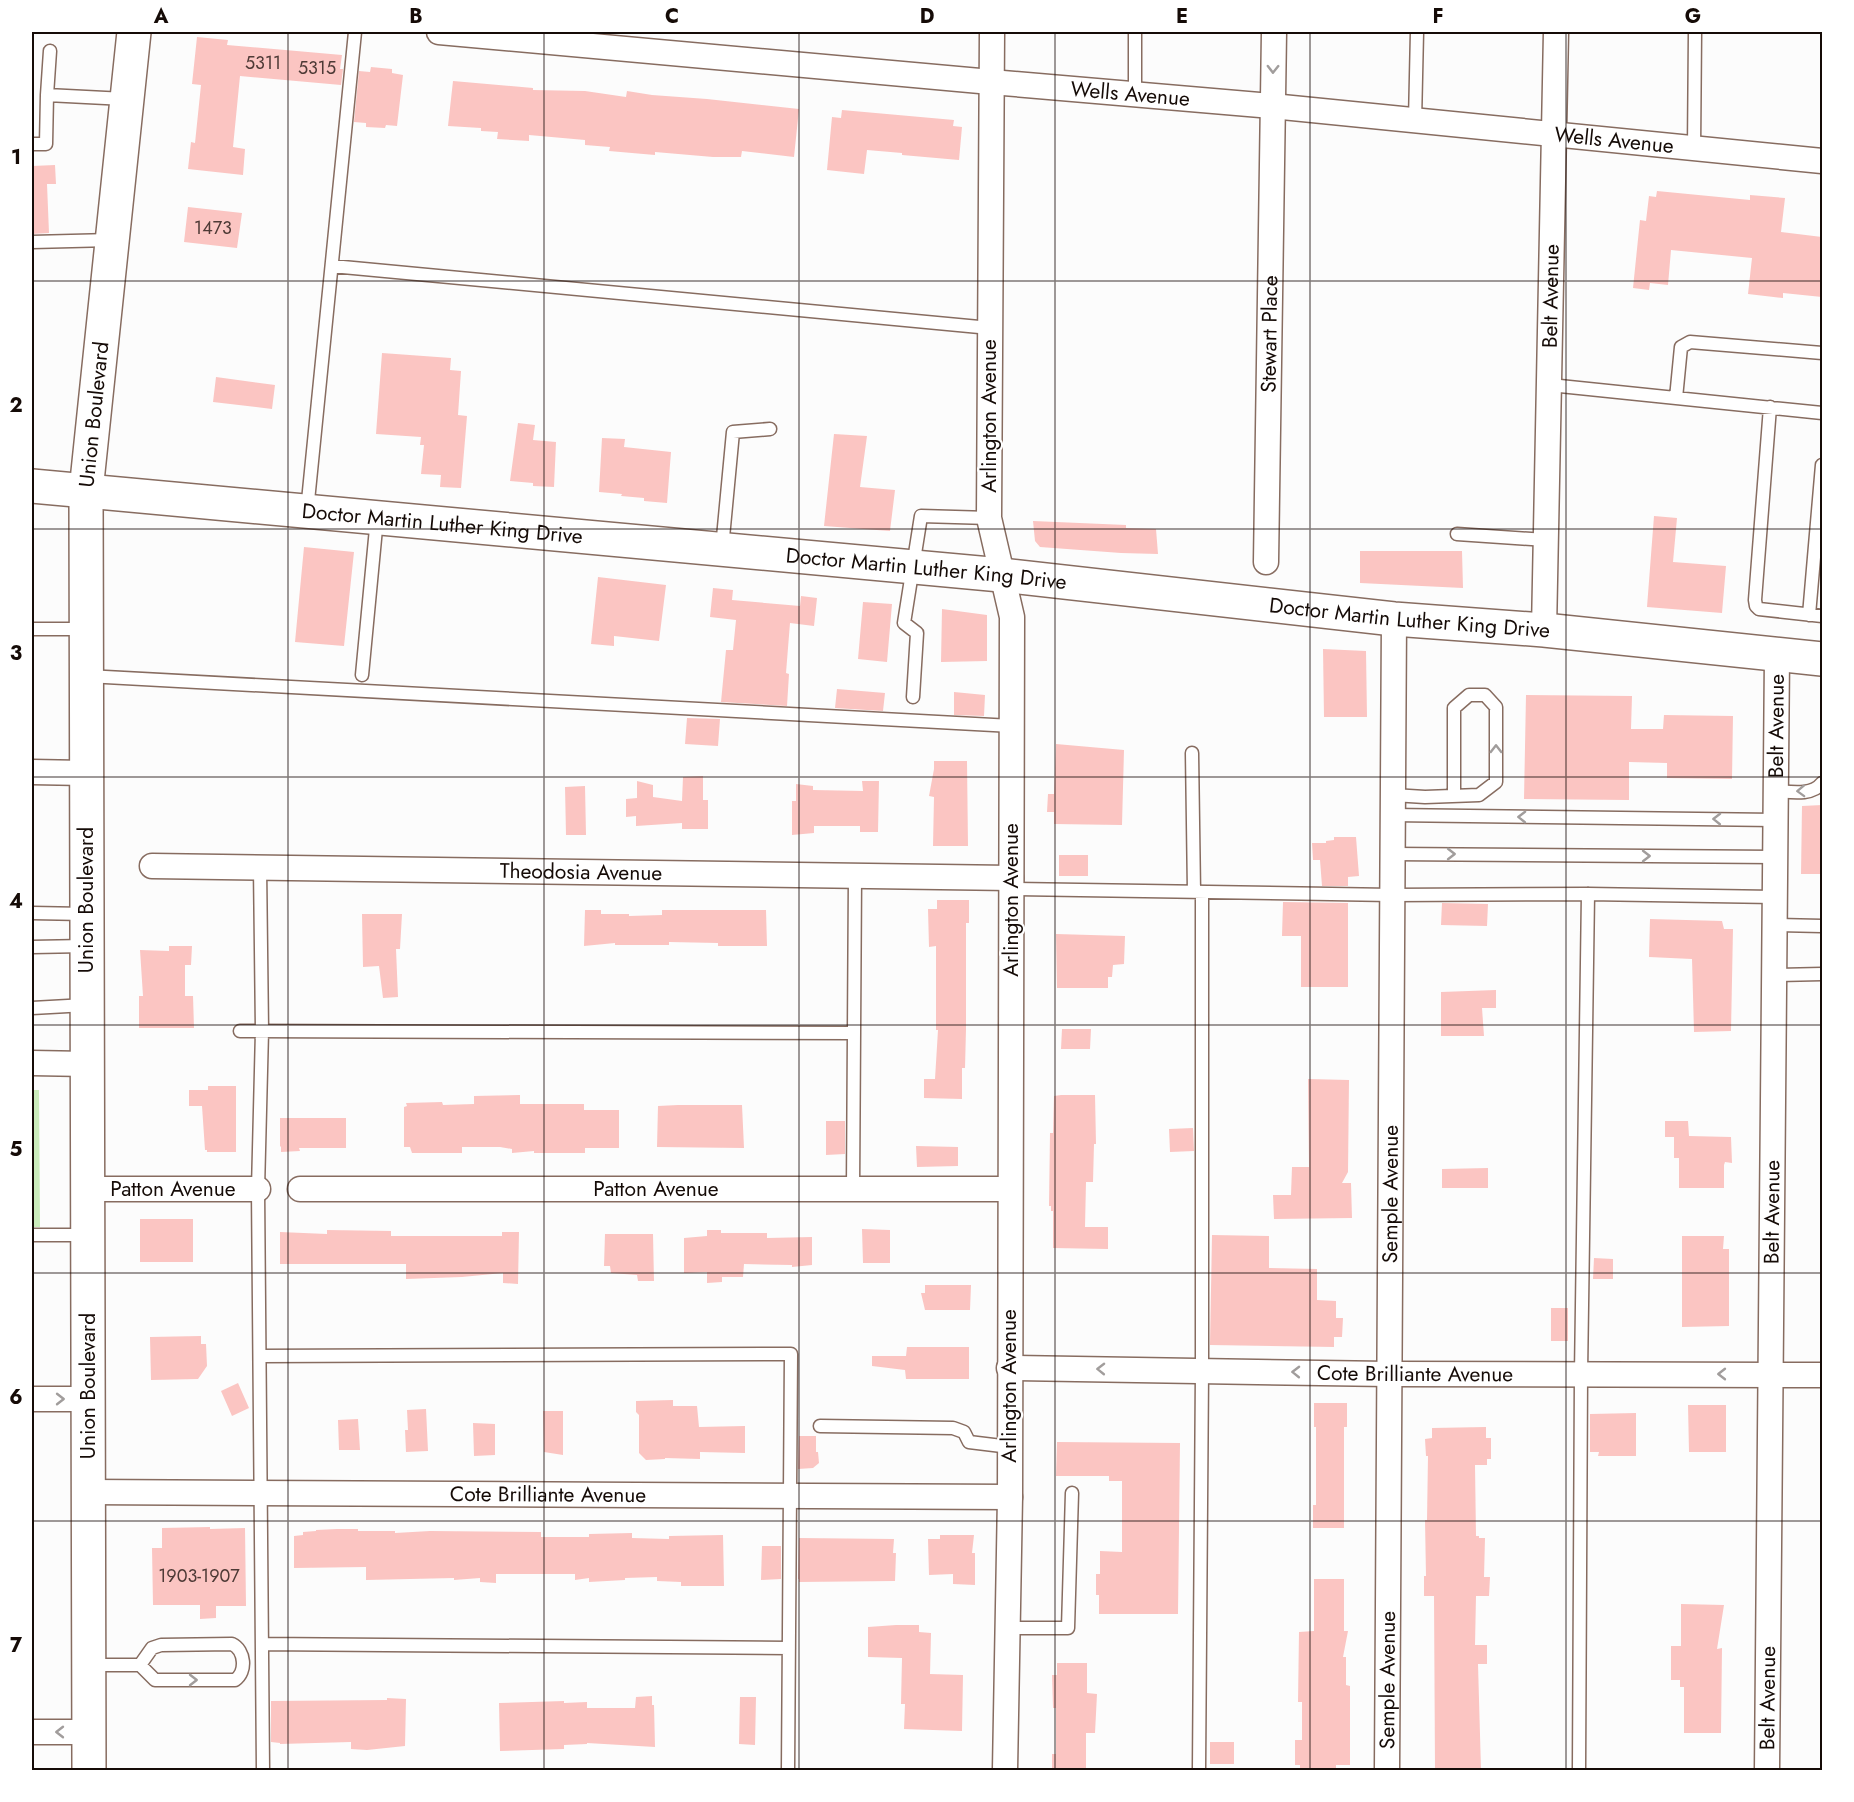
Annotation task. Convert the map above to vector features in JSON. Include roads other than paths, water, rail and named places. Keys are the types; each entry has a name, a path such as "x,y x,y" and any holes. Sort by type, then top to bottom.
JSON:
{"main road":[{"name":"Union Boulevard","path":"89,1770 86,491 134,32"},
{"name":"Doctor Martin Luther King Drive","path":"32,486 1001,575 1394,619 1544,630 1822,659"}],"street":[{"name":"Wells Avenue","path":"440,32 1272,106 1822,161"},
{"name":"Arlington Avenue","path":"992,32 989,518 1012,617 1010,1497 1005,1770"},
{"path":"1272,106 1274,32"},
{"name":"Belt Avenue","path":"1544,630 1556,32"},
{"name":"Stewart Place","path":"1266,562 1272,106"},
{"name":"Semple Avenue","path":"1387,1770 1394,619"},
{"name":"Belt Avenue","path":"1767,1770 1777,655"},
{"path":"32,772 85,772"},
{"name":"Theodosia Avenue","path":"152,866 855,876 1011,884"},
{"path":"32,1063 87,1064"},
{"name":"Patton Avenue","path":"87,1189 258,1189"},
{"name":"Patton Avenue","path":"300,1189 1010,1189"},
{"name":"Cote Brilliante Avenue","path":"1009,1368 1388,1374 1822,1375"},
{"path":"32,1399 88,1399"},
{"name":"Cote Brilliante Avenue","path":"88,1492 1010,1497"},
{"path":"32,1732 89,1732"}],"lane":[{"path":"307,512 355,32"},
{"path":"1134,94 1135,32"},
{"path":"1415,121 1417,32"},
{"path":"1694,149 1695,32"},
{"path":"32,144 46,144 50,51"},
{"path":"47,95 127,99"},
{"path":"32,242 112,240"},
{"path":"332,266 990,328"},
{"path":"1676,398 1681,347 1689,342 1822,353"},
{"path":"1550,385 1822,413"},
{"path":"1770,407 1756,606 1759,609 1822,616"},
{"path":"722,549 733,432 770,429"},
{"path":"1809,615 1822,465"},
{"path":"913,698 917,633 904,623 921,516 989,518"},
{"path":"362,675 378,517"},
{"path":"1457,534 1546,540"},
{"path":"32,629 86,629"},
{"path":"86,676 1012,726"},
{"path":"1392,805 1454,796 1479,795 1496,782 1496,707 1485,695 1469,695 1454,708 1454,796"},
{"path":"1192,753 1198,892 1202,1371 1199,1770"},
{"path":"1776,791 1806,792 1815,790 1822,783"},
{"path":"1392,805 1775,820"},
{"path":"1392,854 1775,857"},
{"path":"260,867 262,1031 258,1189 263,1770"},
{"path":"853,1189 855,876"},
{"path":"1011,884 1198,892 1774,897"},
{"path":"1579,1770 1587,894"},
{"path":"32,913 86,914"},
{"path":"1774,925 1822,926"},
{"path":"32,947 86,946"},
{"path":"1774,975 1822,974"},
{"path":"32,1008 86,1005"},
{"path":"240,1030 854,1032"},
{"path":"32,1235 87,1235"},
{"path":"260,1356 791,1354 788,1770"},
{"path":"820,1426 953,1428 964,1432 969,1442 1010,1447"},
{"path":"1007,1628 1068,1628 1072,1493"},
{"path":"88,1665 140,1665 155,1680 235,1680 243,1670 241,1652 232,1644 161,1645 152,1648 140,1665"},
{"path":"262,1644 789,1648"}]}
